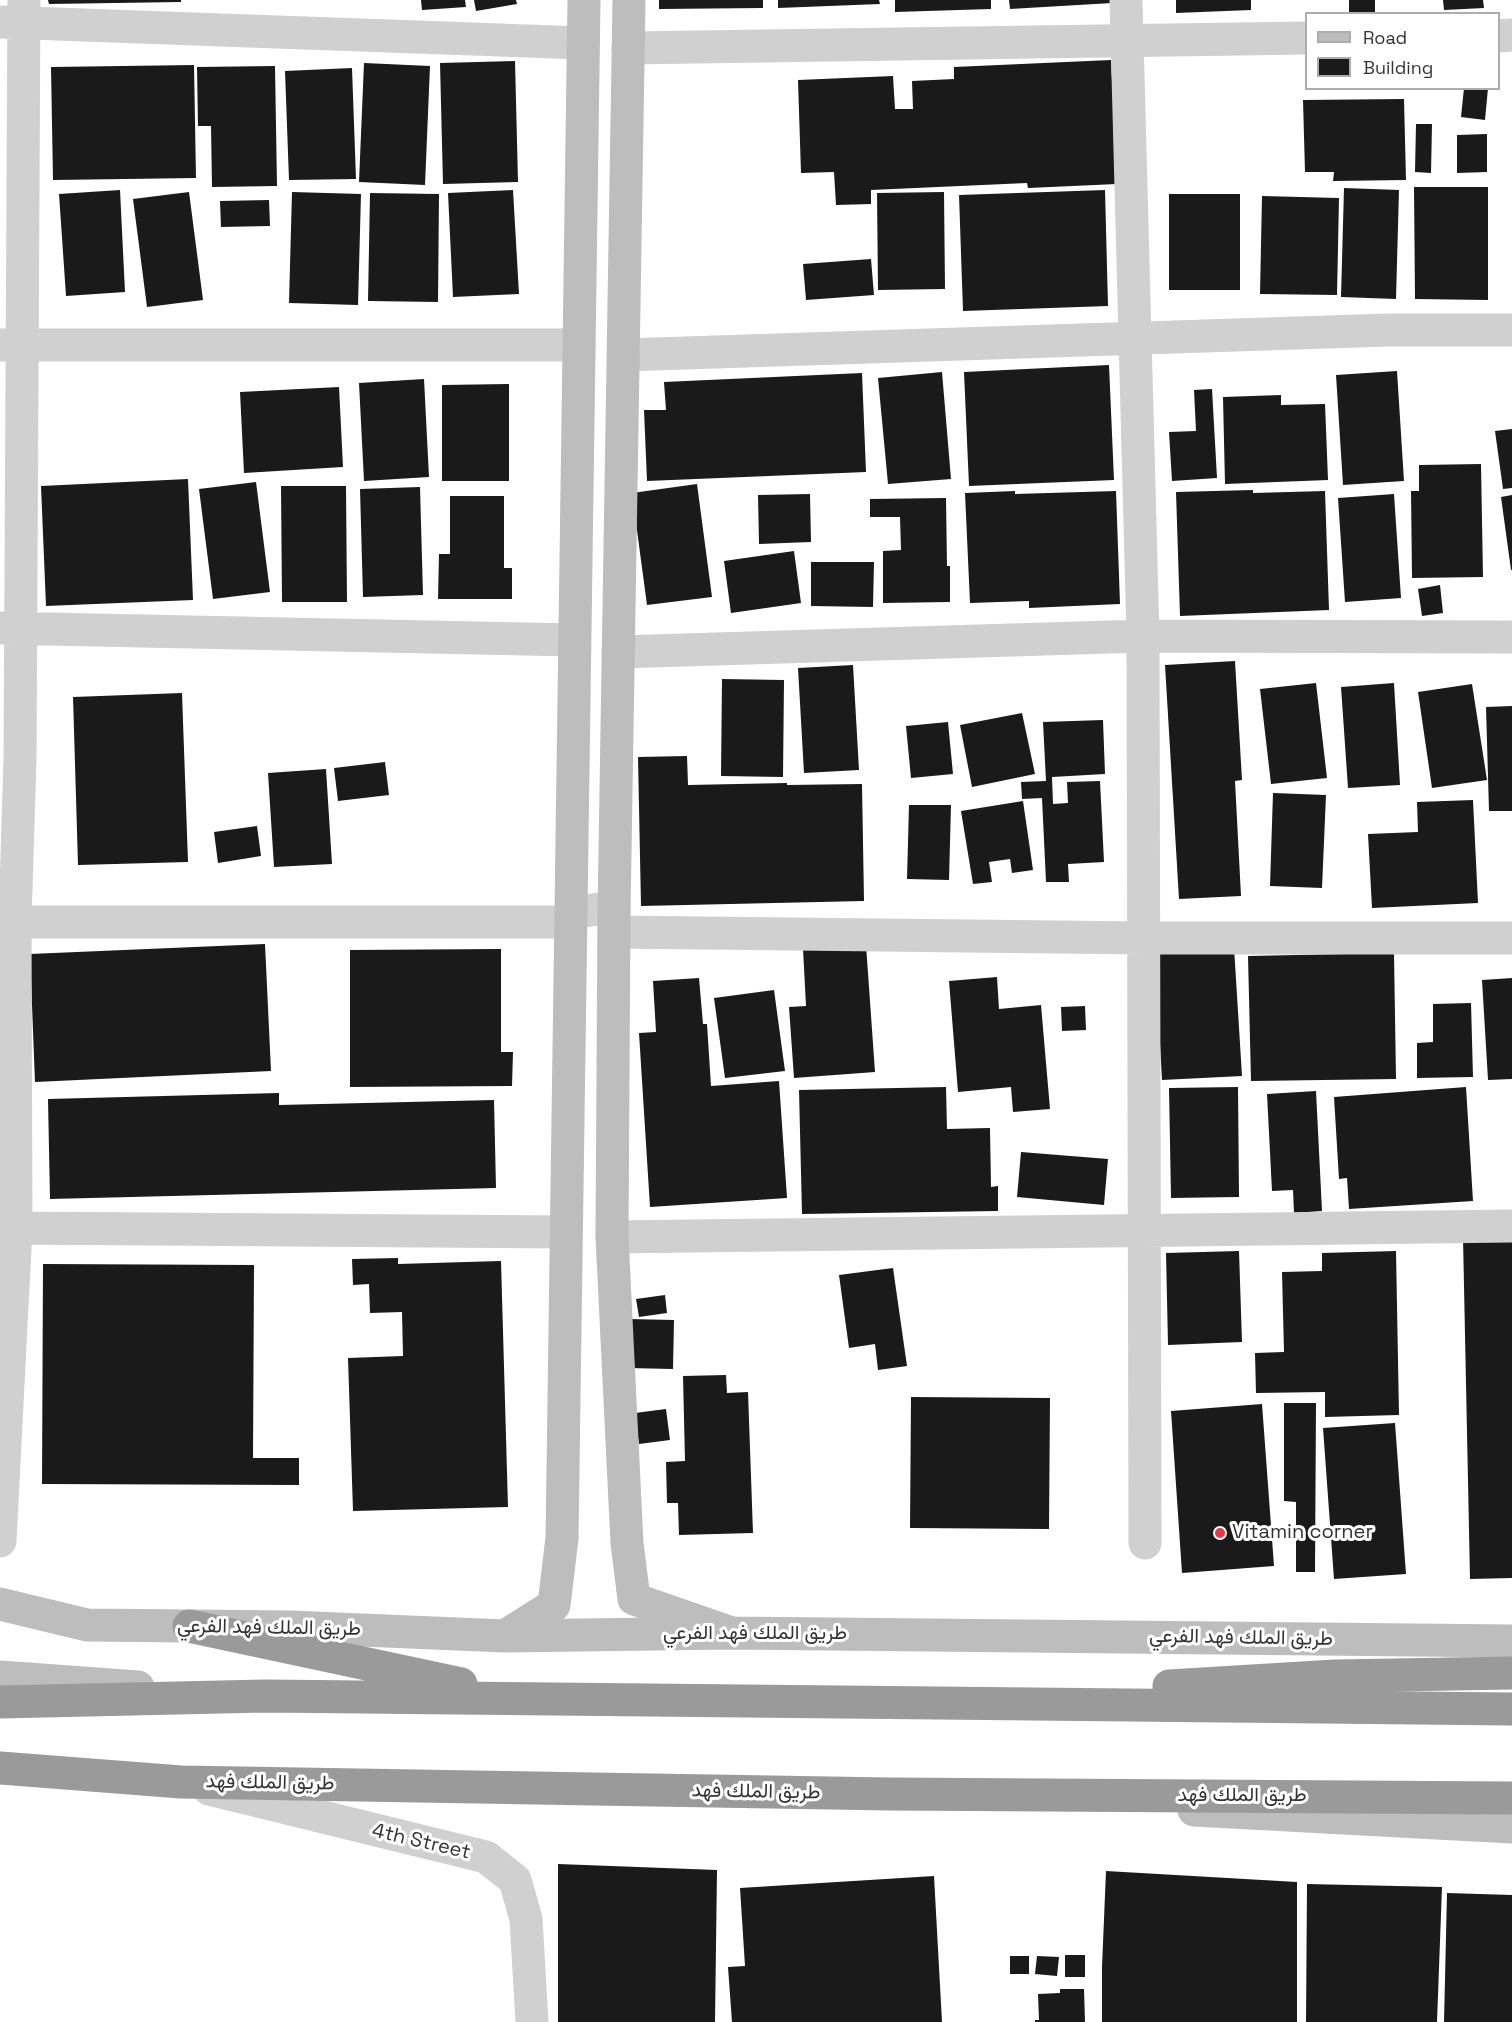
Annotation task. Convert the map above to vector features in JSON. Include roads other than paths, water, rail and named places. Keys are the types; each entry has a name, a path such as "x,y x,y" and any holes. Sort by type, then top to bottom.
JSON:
{"highway":[{"path":"189,1626 533,1699"},
{"path":"898,1703 1335,1676 1512,1673"},
{"path":"0,1702 265,1696 1512,1709"},
{"name":"طريق الملك فهد","path":"0,1768 181,1782 890,1794 1512,1798"}],"main road":[{"path":"505,1635 554,1605 562,1538 584,0"},
{"path":"629,0 618,652 612,1237 627,1543 634,1599 732,1633"},
{"name":"طريق الملك فهد الفرعي","path":"0,1605 87,1626 291,1627 505,1635 732,1633 1512,1641"},
{"path":"0,1677 265,1696"},
{"path":"0,1781 72,1773"},
{"path":"890,1794 1512,1827"}],"street":[{"path":"1126,0 1143,636 1145,1543"},
{"path":"0,1541 16,1228 8,922 20,759 10,628 16,15 583,43"},
{"path":"628,48 1305,38"},
{"path":"624,355 1388,330 1512,330"},
{"path":"11,345 579,345"},
{"path":"10,628 574,640"},
{"path":"618,652 1143,636 1512,637"},
{"path":"8,922 570,918 614,907 615,922 1144,938 1512,938"},
{"path":"612,1237 1512,1226"},
{"path":"16,1228 566,1232"},
{"name":"4th Street","path":"181,1782 486,1857 514,1880 526,1918 532,2022"}],"place":[{"name":"Vitamin corner","path":"1220,1533"}]}
